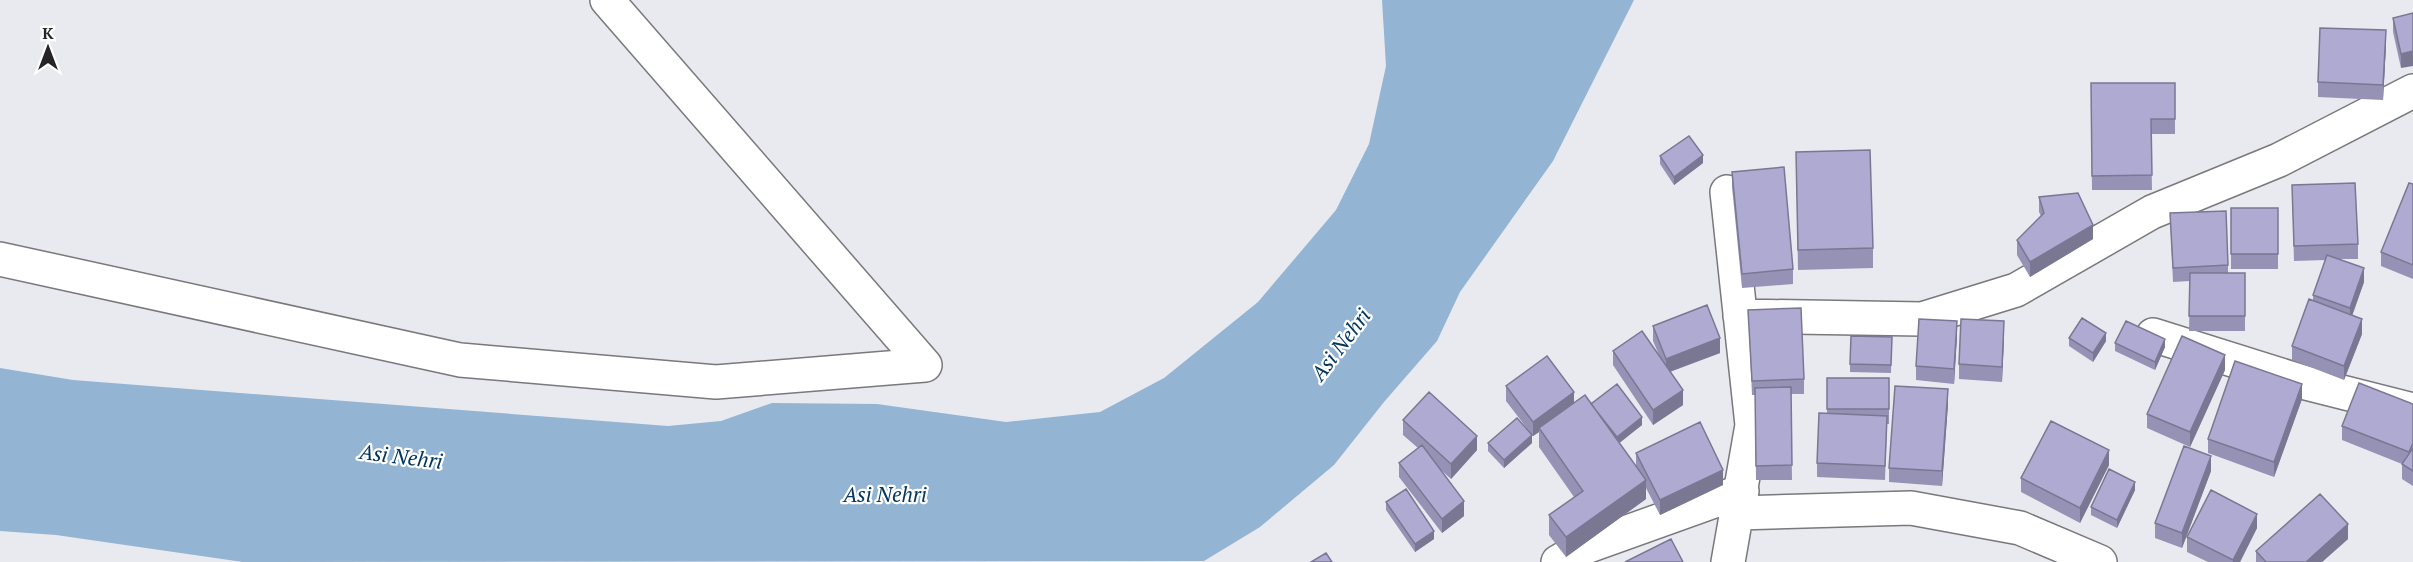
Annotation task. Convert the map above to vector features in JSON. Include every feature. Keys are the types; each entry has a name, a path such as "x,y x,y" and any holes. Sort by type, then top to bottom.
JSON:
{"street":[{"path":"0,259 460,360 716,382 925,365 607,0"},
{"path":"1740,316 1922,319 2016,290 2152,212 2279,160 2413,92"},
{"path":"1727,192 1752,425 1728,562"},
{"path":"2153,335 2306,383 2413,410"},
{"path":"1558,562 1580,549 1740,502 1911,507 2020,528 2100,562"}],"water":[{"name":"Asi Nehri","path":"1382,0 1634,0 1553,161 1460,292 1437,341 1334,465 1260,527 1204,561 243,562 56,535 0,531 0,368 73,380 668,426 721,421 772,403 877,404 1006,422 1100,412 1164,378 1258,302 1336,210 1369,144 1386,66"}],"building":[{"path":"2413,13 2413,51 2401,54 2393,18"},
{"path":"2320,28 2386,30 2383,85 2318,82"},
{"path":"2091,83 2175,83 2175,119 2151,119 2152,175 2092,176"},
{"path":"1689,136 1703,155 1674,177 1660,156"},
{"path":"1870,150 1873,248 1798,250 1796,152"},
{"path":"1784,167 1793,269 1742,274 1732,172"},
{"path":"2355,183 2358,244 2294,246 2292,185"},
{"path":"2409,183 2413,184 2413,265 2381,252"},
{"path":"2078,193 2093,225 2030,262 2017,240 2044,213 2039,197"},
{"path":"2231,208 2278,208 2278,254 2231,254"},
{"path":"2226,211 2228,265 2173,268 2170,213"},
{"path":"2327,255 2364,268 2350,308 2313,295"},
{"path":"2190,273 2245,273 2245,316 2189,316"},
{"path":"2309,299 2362,319 2344,366 2292,346"},
{"path":"1707,305 1720,338 1666,359 1653,326"},
{"path":"1801,308 1804,379 1752,381 1748,310"},
{"path":"2082,318 2106,333 2093,353 2069,338"},
{"path":"1919,319 1957,321 1954,369 1916,366"},
{"path":"1961,319 2004,321 2002,367 1959,364"},
{"path":"2126,321 2165,339 2155,362 2115,343"},
{"path":"1642,331 1683,390 1653,410 1613,351"},
{"path":"1851,336 1892,337 1891,365 1850,364"},
{"path":"2182,336 2225,355 2190,432 2147,414"},
{"path":"1547,356 1574,392 1533,422 1506,386"},
{"path":"2235,361 2302,384 2274,462 2208,439"},
{"path":"1827,378 1889,378 1889,409 1827,409"},
{"path":"2359,383 2413,404 2413,443 2409,452 2342,426"},
{"path":"1617,384 1642,417 1617,437 1591,404"},
{"path":"1895,386 1948,389 1942,471 1889,468"},
{"path":"1791,387 1792,465 1756,466 1755,388"},
{"path":"1429,392 1477,436 1451,464 1403,420"},
{"path":"1585,395 1646,480 1566,537 1549,515 1583,491 1539,428"},
{"path":"1819,413 1887,416 1885,466 1817,463"},
{"path":"1517,418 1532,435 1504,460 1488,443"},
{"path":"2051,421 2109,450 2080,508 2021,478"},
{"path":"1700,422 1723,470 1660,500 1636,453"},
{"path":"1422,445 1464,501 1442,519 1399,463"},
{"path":"2184,446 2211,456 2182,533 2155,523"},
{"path":"2413,448 2413,471 2402,464"},
{"path":"2109,469 2135,482 2117,520 2091,507"},
{"path":"1406,489 1434,531 1415,544 1386,502"},
{"path":"2211,490 2257,514 2233,560 2187,537"},
{"path":"2320,494 2348,524 2306,562 2266,562 2256,551"},
{"path":"1671,539 1683,562 1625,562"},
{"path":"1326,553 1332,562 1311,562"}]}
